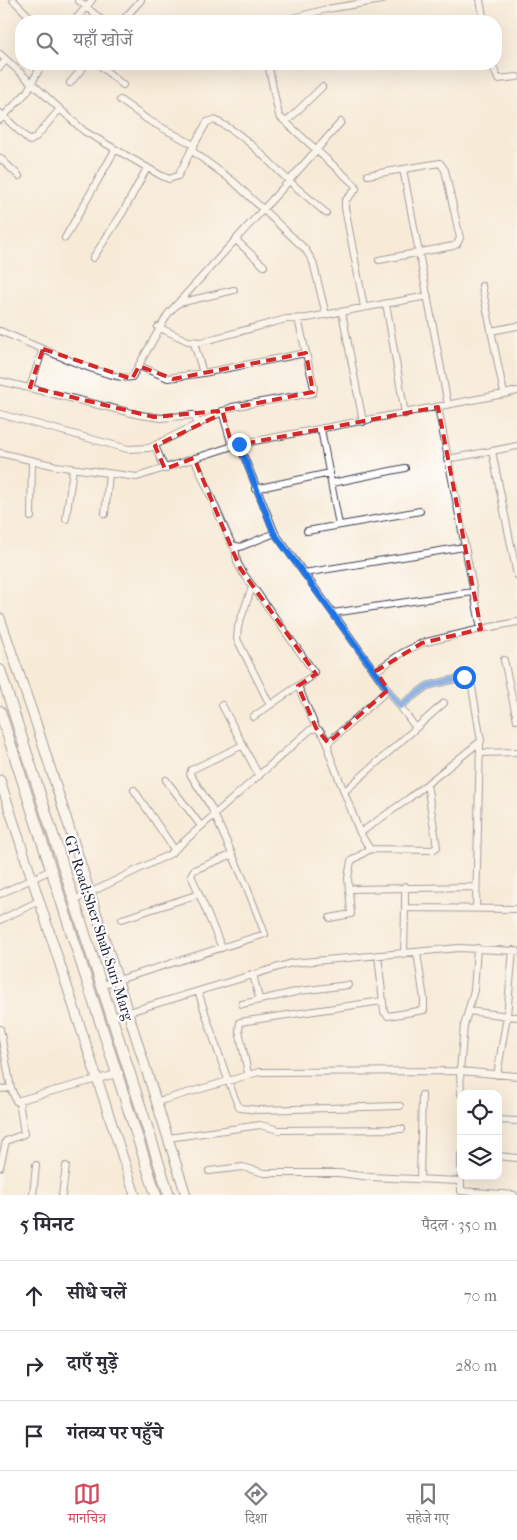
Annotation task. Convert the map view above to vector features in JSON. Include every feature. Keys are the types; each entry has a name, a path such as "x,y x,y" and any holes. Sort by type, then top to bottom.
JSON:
{"main road":[{"path":"0,618 118,979 186,1195"},
{"name":"GT Road;Sher Shah Suri Marg","path":"0,670 73,901 102,984 170,1195"},
{"name":"GT Road;Sher Shah Suri Marg","path":"0,711 156,1195"},
{"path":"0,780 2,795 99,1079 135,1195"}],"street":[{"path":"13,0 28,15"},
{"path":"78,0 96,15"},
{"path":"79,15 92,0"},
{"path":"127,15 141,0"},
{"path":"306,15 382,0"},
{"path":"480,0 483,15"},
{"path":"0,54 15,68"},
{"path":"0,67 6,60"},
{"path":"17,70 59,110 91,136 169,179 175,178 207,122 214,120 248,142 326,213"},
{"path":"39,70 23,98 1,117 30,142 59,110"},
{"path":"70,83 81,70"},
{"path":"105,70 123,85"},
{"path":"269,70 277,102 277,114 356,185 356,189 345,204 364,307"},
{"path":"494,70 498,79 517,77"},
{"path":"286,122 322,87"},
{"path":"120,100 192,147 296,239 310,255 326,315"},
{"path":"0,331 43,349 125,378 132,377 158,327 341,122"},
{"path":"65,238 115,150"},
{"path":"0,158 19,176"},
{"path":"368,174 434,163 442,165 460,238 457,244 453,246 379,260"},
{"path":"93,258 123,212 147,168"},
{"path":"403,169 448,405"},
{"path":"236,240 264,266"},
{"path":"482,286 504,394"},
{"path":"179,303 192,302 234,290"},
{"path":"158,327 194,343 286,318 298,319 326,315 428,296"},
{"path":"386,303 405,414"},
{"path":"342,312 363,422"},
{"path":"0,414 128,449 143,449 155,446 222,411 243,404 312,392 314,388 298,319"},
{"path":"491,331 517,326"},
{"path":"194,343 203,373"},
{"path":"30,387 43,349"},
{"path":"139,366 168,378 306,353"},
{"path":"0,380 140,415 161,418 193,415 199,424"},
{"path":"0,453 73,469 137,477 236,445 517,391"},
{"path":"438,407 481,629"},
{"path":"222,411 274,533 416,728"},
{"path":"321,429 340,525"},
{"path":"155,446 165,469"},
{"path":"447,459 517,446"},
{"path":"492,451 517,575"},
{"path":"194,458 231,543 235,547 240,568 312,669 312,676 253,717"},
{"path":"31,517 32,460"},
{"path":"332,483 405,468"},
{"path":"66,519 73,469"},
{"path":"256,489 330,473"},
{"path":"105,514 109,474"},
{"path":"308,531 420,511"},
{"path":"235,547 274,533"},
{"path":"304,573 464,547"},
{"path":"252,587 238,627 237,639 270,705"},
{"path":"333,613 474,592"},
{"path":"376,671 402,653 422,643 517,622"},
{"path":"504,660 517,720"},
{"path":"400,706 427,686 458,678 468,679 472,687 480,728 476,908"},
{"path":"298,686 316,728 320,730 328,743 360,833 370,849"},
{"path":"328,743 388,690"},
{"path":"345,790 444,703"},
{"path":"222,705 259,776"},
{"path":"73,901 164,858 307,733 316,728"},
{"path":"360,833 480,743"},
{"path":"102,984 265,933 246,885 214,815 190,772 243,745"},
{"path":"480,753 517,752"},
{"path":"166,780 201,826"},
{"path":"330,918 351,914 349,863 370,849 436,848 438,842 427,784"},
{"path":"134,790 174,849"},
{"path":"222,948 199,894 192,871 231,855"},
{"path":"0,894 51,870"},
{"path":"349,888 405,886 476,887"},
{"path":"404,954 405,886"},
{"path":"122,919 199,894"},
{"path":"0,920 39,902"},
{"path":"405,908 517,909"},
{"path":"112,1017 292,963 459,948 515,951 497,1075"},
{"path":"461,1090 460,1070 463,1033 474,990 477,948"},
{"path":"378,955 382,1001 384,1012 387,1016 416,1013 424,1010 417,953"},
{"path":"253,974 259,999"},
{"path":"242,1004 300,990 348,985"},
{"path":"198,991 229,1080 235,1103 242,1109 400,1106"},
{"path":"248,1074 239,1030 240,1022 382,1001"},
{"path":"468,1011 517,1017"},
{"path":"0,1029 11,1088 14,1099 19,1102 129,1070"},
{"path":"156,1102 248,1074 296,1071 460,1070 517,1076"},
{"path":"0,1089 11,1088"},
{"path":"420,1179 422,1095"},
{"path":"0,1167 6,1141 24,1134 19,1102"},
{"path":"502,1120 517,1121"},
{"path":"168,1138 260,1125 279,1130 402,1128"},
{"path":"502,1156 517,1158"},
{"path":"33,1195 36,1165"},
{"path":"62,1195 66,1166"},
{"path":"209,1171 243,1167 264,1173 339,1173 370,1177 459,1181 460,1190 465,1194 514,1195"}],"highlighted area":[{"path":"43,349 132,379 139,366 173,379 306,353 313,392 222,410 232,446 438,407 481,629 422,643 376,671 388,690 328,743 316,728 298,686 316,674 240,568 194,458 165,469 155,446 219,415 218,411 154,417 30,387"}],"route":[{"path":"239,444 274,533 400,706 433,683 464,677"}]}
